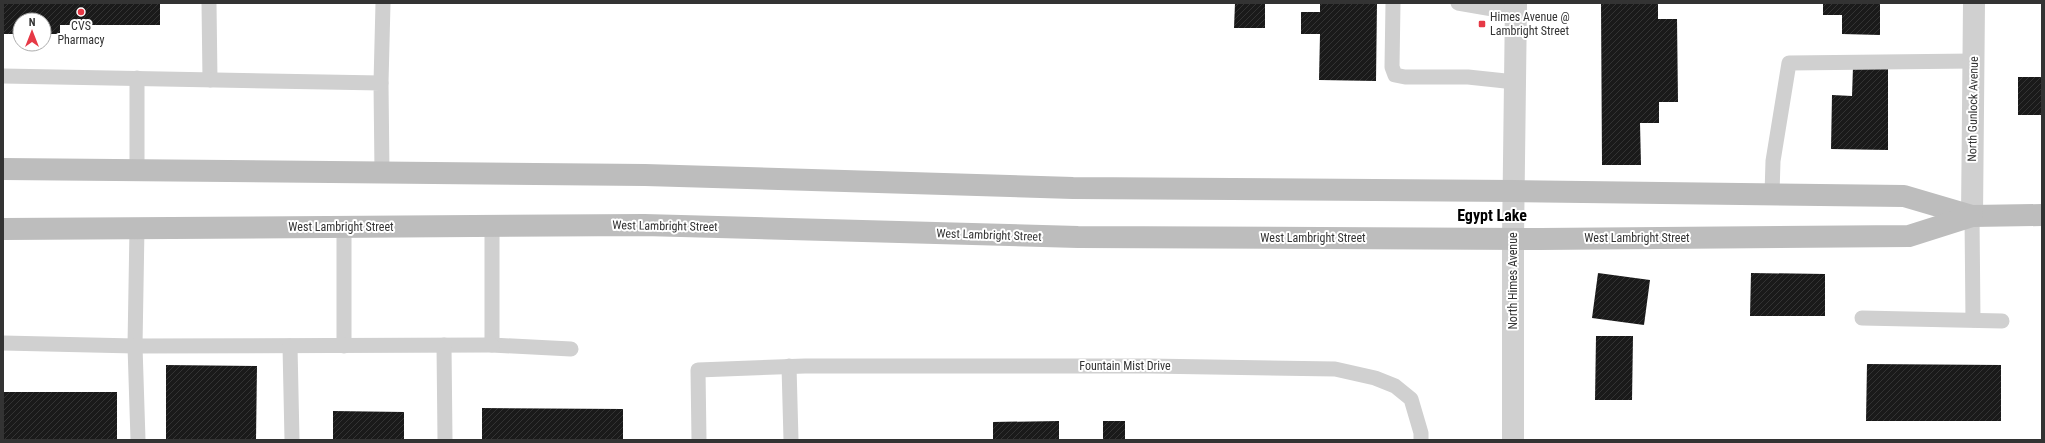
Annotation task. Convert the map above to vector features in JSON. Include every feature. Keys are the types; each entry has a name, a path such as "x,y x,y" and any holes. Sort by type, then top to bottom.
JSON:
{"main road":[{"name":"West Lambright Street","path":"3,170 645,175 1073,188 1514,191 1904,196 1972,216"},
{"name":"West Lambright Street","path":"3,229 644,225 1078,237 1513,239 1910,236 1972,216 2042,215"}],"street":[{"name":"North Gunlock Avenue","path":"1972,216 1974,3"},
{"name":"North Himes Avenue","path":"1513,440 1513,239 1516,8"}],"lane":[{"path":"209,3 210,80"},
{"path":"382,173 381,83 383,3"},
{"path":"1393,3 1392,67 1395,75 1468,78 1515,82"},
{"path":"1458,3 1516,8"},
{"path":"1772,194 1773,161 1789,63 1973,61"},
{"path":"3,76 381,83"},
{"path":"137,171 138,78"},
{"path":"1972,216 1973,320"},
{"path":"492,226 492,345"},
{"path":"344,227 344,346"},
{"path":"137,228 135,346 138,440"},
{"path":"1862,318 2002,321"},
{"path":"3,343 135,346 492,345 571,349"},
{"path":"444,345 445,440"},
{"path":"290,346 292,440"},
{"path":"789,366 791,440"},
{"name":"Fountain Mist Drive","path":"699,440 698,370 789,366 1149,366 1335,370 1375,378 1395,386 1411,399 1421,433 1421,440"}],"building":[{"name":"CVS Pharmacy","path":"3,3 160,3 160,25 60,25 60,34 52,34 52,12 12,12 12,34 3,34"},
{"path":"1235,3 1265,3 1265,28 1234,28"},
{"path":"1320,3 1377,3 1376,81 1319,80 1320,34 1301,34 1301,12 1320,12"},
{"path":"1601,3 1658,3 1658,19 1677,19 1678,102 1659,102 1659,123 1640,123 1641,165 1602,165"},
{"path":"1823,3 1880,3 1880,35 1842,34 1842,15 1823,15"},
{"path":"1853,67 1888,68 1888,150 1831,149 1832,95 1852,96"},
{"path":"2018,77 2042,77 2042,115 2018,115"},
{"path":"1598,273 1650,280 1644,325 1592,318"},
{"path":"1751,273 1825,274 1825,316 1750,316"},
{"path":"1596,336 1633,336 1632,400 1595,400"},
{"path":"1867,364 2001,365 2001,421 1866,421"},
{"path":"166,365 257,366 256,440 166,440"},
{"path":"3,392 117,392 117,440 3,440"},
{"path":"482,408 623,409 623,440 482,440"},
{"path":"333,411 404,412 404,440 333,440"},
{"path":"1059,421 1059,440 993,440 993,422"},
{"path":"1103,421 1125,421 1125,440 1103,440"}],"place":[{"name":"CVS Pharmacy","path":"81,12"},
{"name":"Himes Avenue @ Lambright Street","path":"1482,24"}],"district":[{"name":"Egypt Lake","path":"1492,215"}]}
